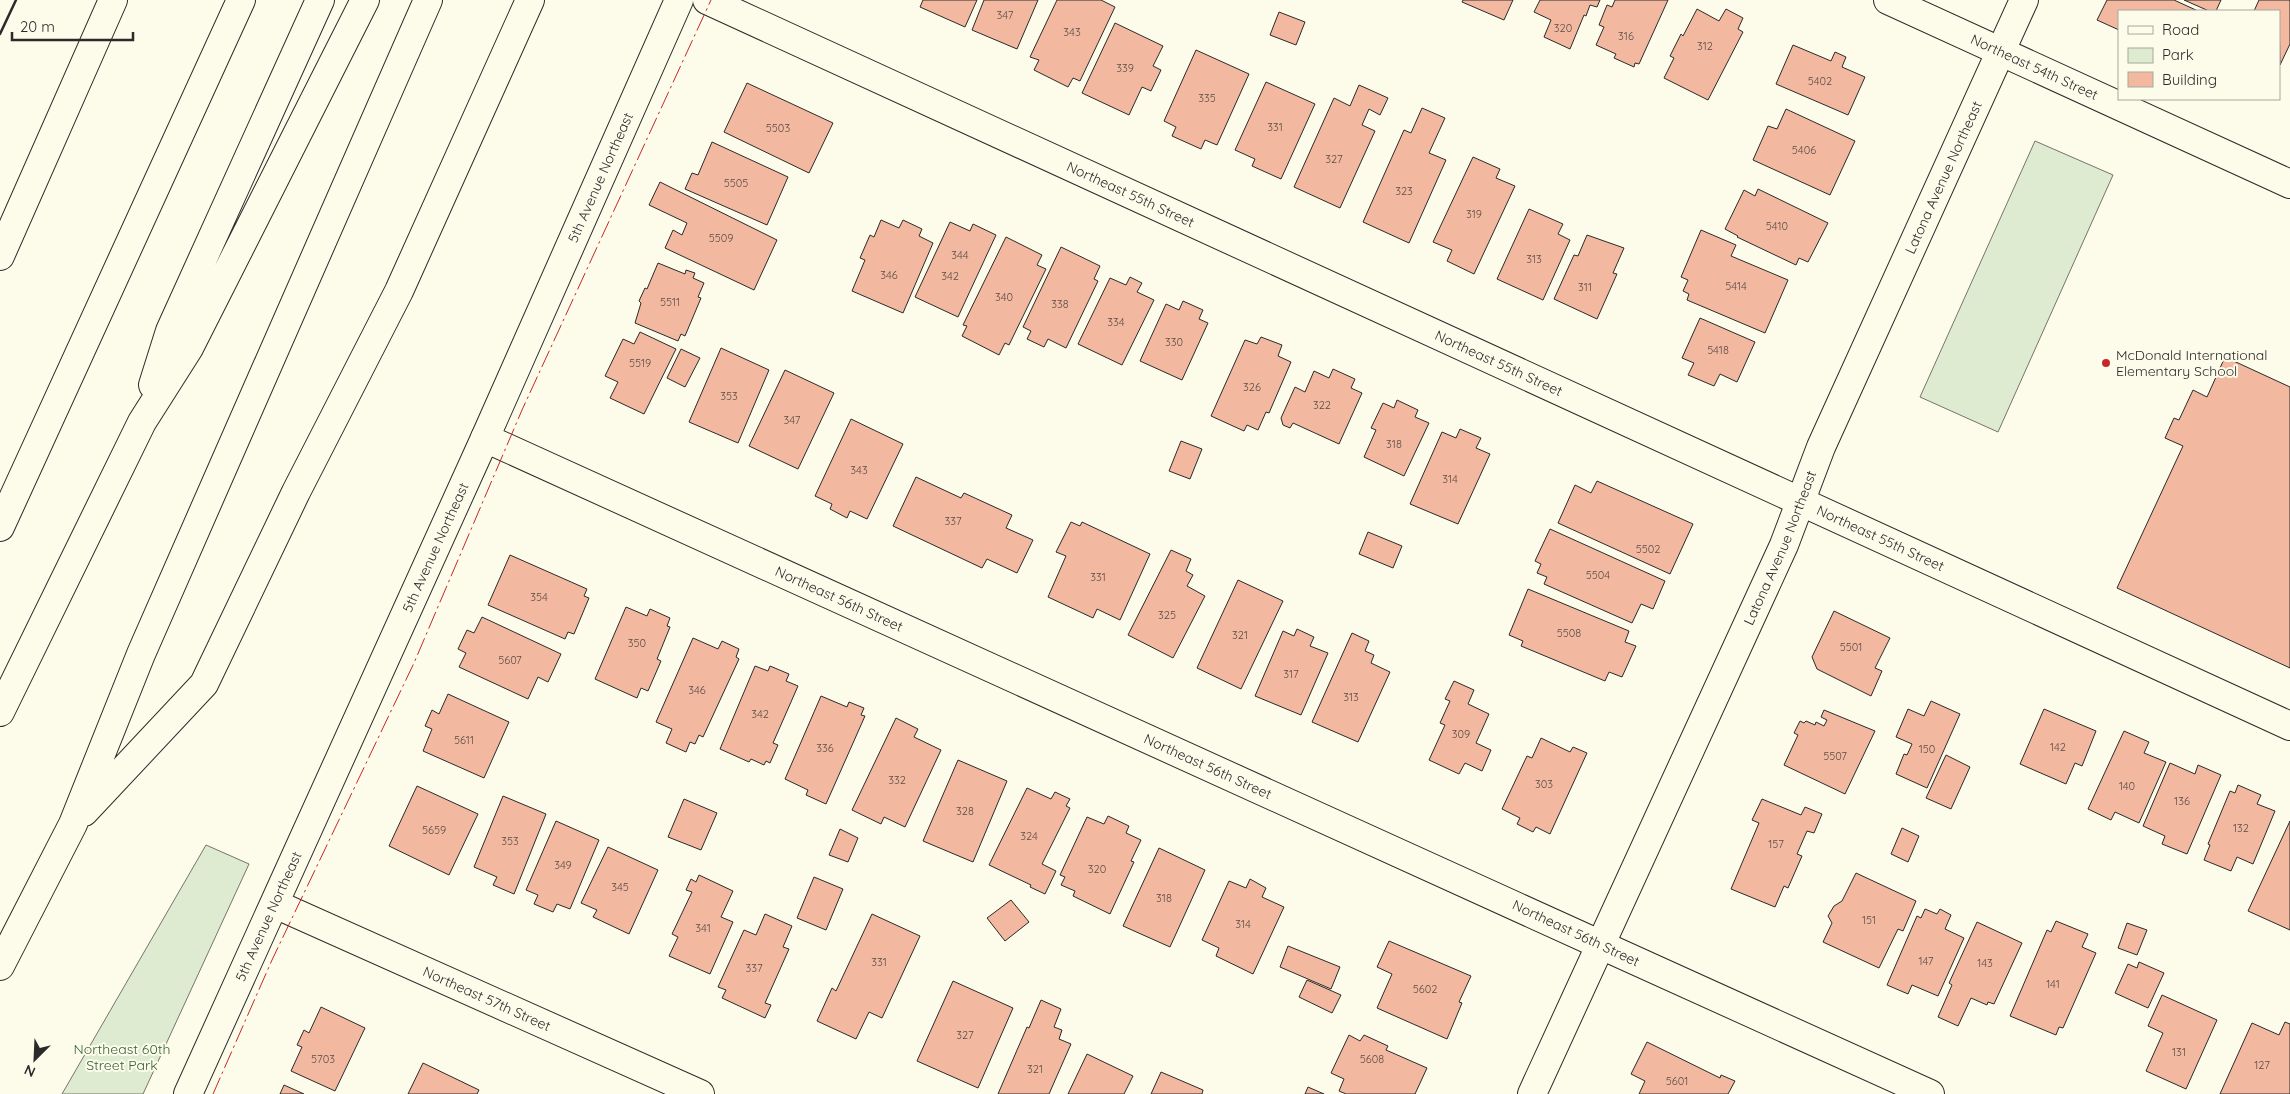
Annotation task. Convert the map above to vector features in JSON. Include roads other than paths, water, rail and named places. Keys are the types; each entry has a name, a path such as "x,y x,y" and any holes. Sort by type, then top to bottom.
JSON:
{"main road":[{"path":"0,256 113,0"},
{"path":"0,527 241,0"},
{"path":"142,422 170,331 320,0"},
{"path":"0,712 142,422 189,348 364,0"},
{"path":"0,966 73,824 141,654 428,0"},
{"path":"73,824 204,684 296,492 399,291 530,0"},
{"name":"5th Avenue Northeast","path":"188,1094 485,438 679,0"},
{"name":"Northeast 55th Street","path":"707,0 2290,726"},
{"name":"Northeast 54th Street","path":"1888,0 2290,184"},
{"name":"Latona Avenue Northeast","path":"1532,1094 1780,554 1802,502 1821,447 2024,0"},
{"name":"Northeast 56th Street","path":"485,438 1930,1094"},
{"name":"Northeast 57th Street","path":"275,904 700,1094"}],"place":[{"name":"McDonald International Elementary School","path":"2106,363"}],"park label":[{"name":"Northeast 60th Street Park","path":"122,1058"}]}
